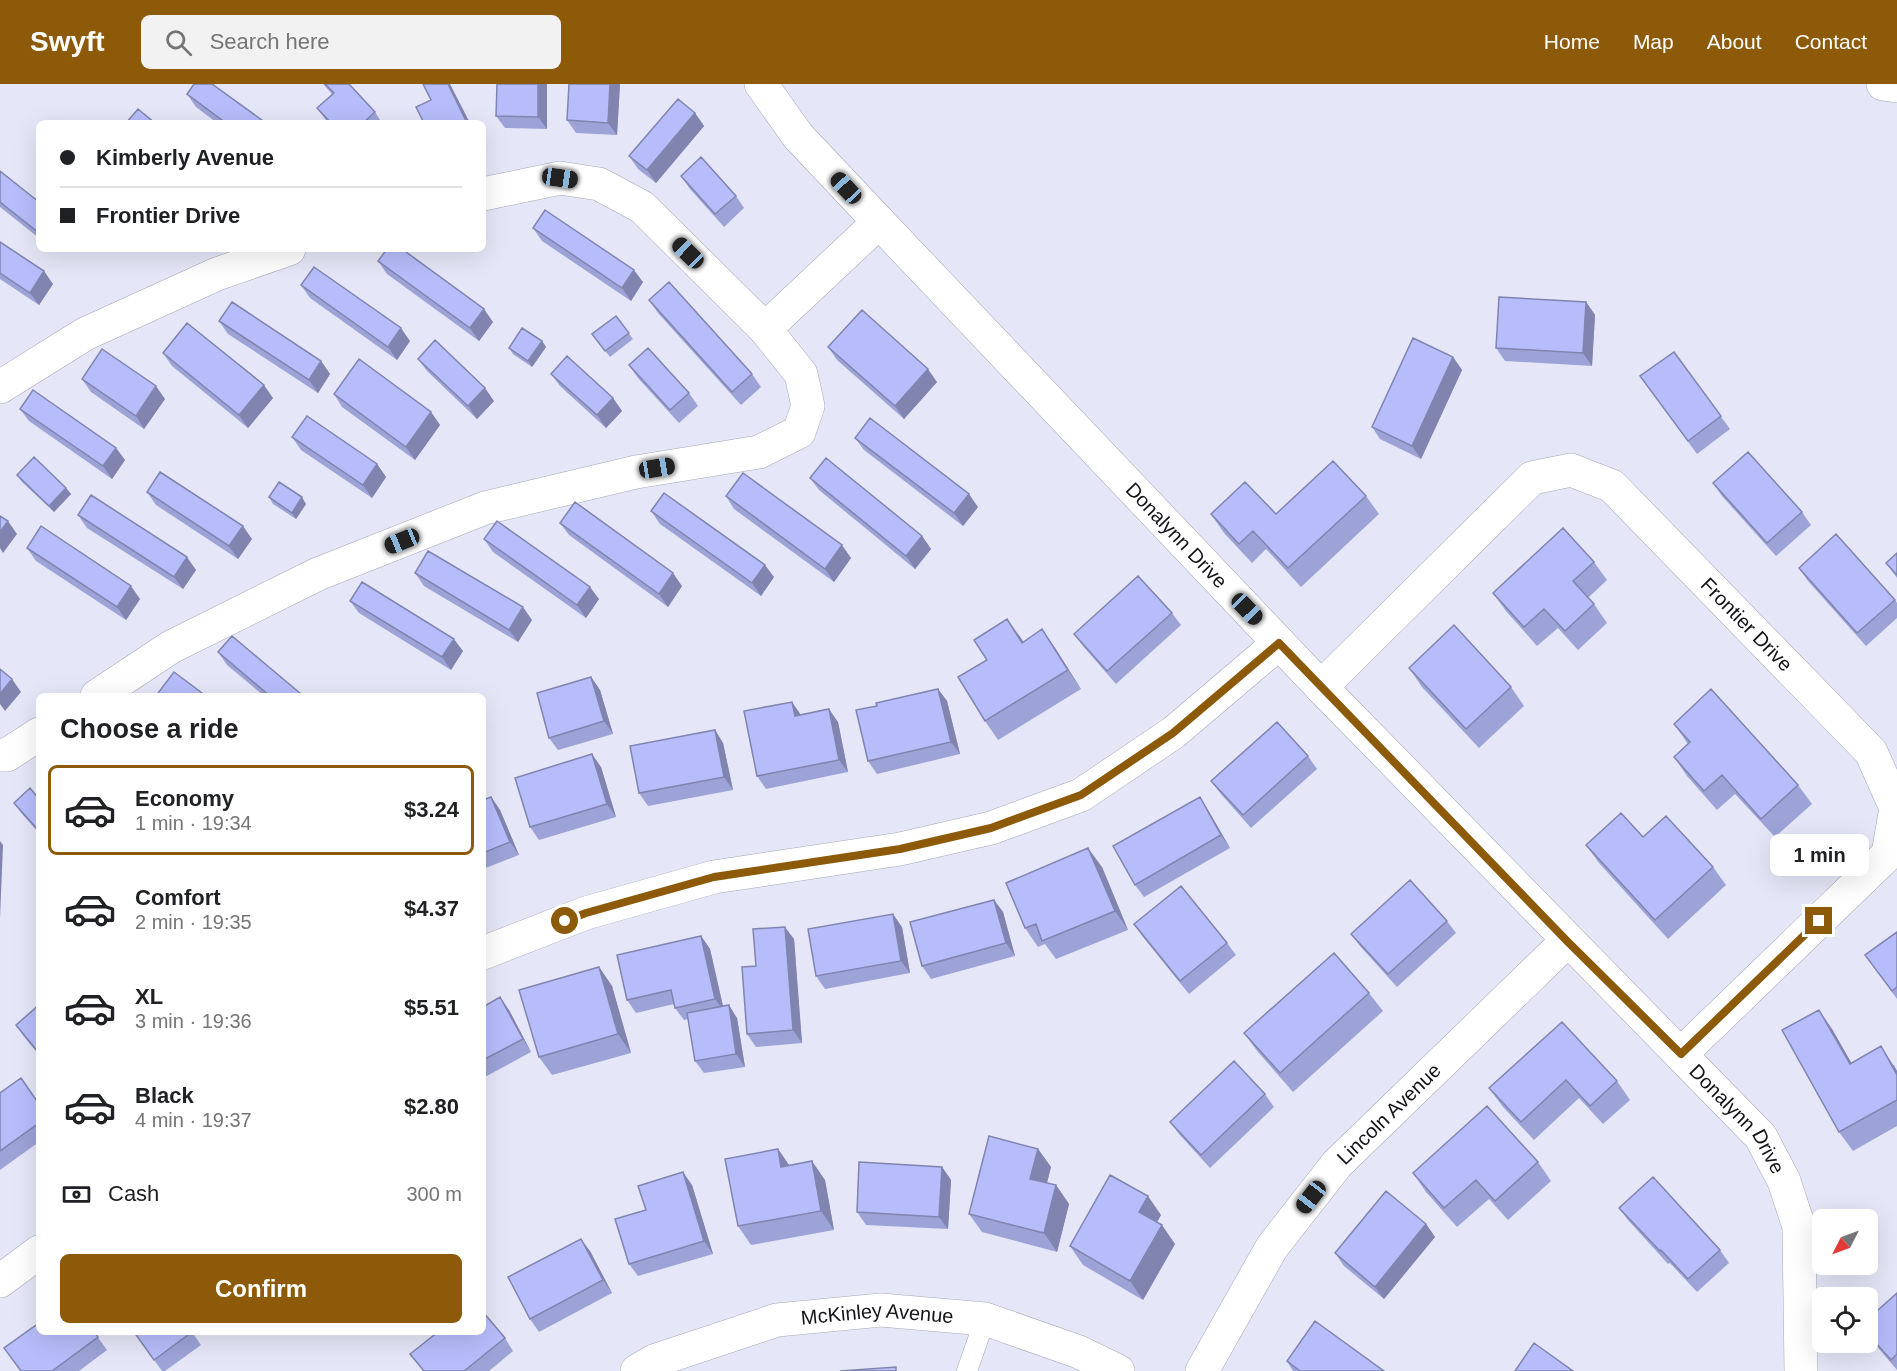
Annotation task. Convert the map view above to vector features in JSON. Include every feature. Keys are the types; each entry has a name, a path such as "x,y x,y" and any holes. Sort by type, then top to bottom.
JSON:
{"street":[{"name":"Donalynn Drive","path":"761,84 798,136 879,222 1321,687 1761,1137 1784,1181 1799,1227 1801,1371"},
{"path":"1883,84 1897,86"},
{"path":"102,693 171,647 318,574 485,508 636,472 759,452 799,432 808,406 801,374 765,329 642,207 599,184 560,178 486,193"},
{"path":"765,329 879,222"},
{"path":"0,387 85,334 217,274 280,252"},
{"name":"Frontier Drive","path":"1321,687 1532,478 1571,470 1612,486 1637,511 1871,752 1896,808 1888,854 1681,1054"},
{"path":"486,952 586,913 714,877 900,849 991,828 1081,795 1173,733 1279,643"},
{"path":"0,756 7,755 36,736"},
{"name":"Lincoln Avenue","path":"1202,1371 1272,1247 1337,1164 1567,941"},
{"path":"0,1281 36,1254"},
{"name":"McKinley Avenue","path":"637,1371 654,1361 777,1320 880,1310 985,1319 1079,1352 1118,1371"}],"lane":[{"path":"967,1371 985,1319"}],"building":[{"path":"194,84 212,84 262,120 222,120 187,94"},
{"path":"325,84 349,84 375,112 366,120 328,120 317,108 334,93"},
{"path":"423,84 448,84 466,120 422,120 416,107 431,100"},
{"path":"497,84 538,84 538,117 496,116"},
{"path":"569,84 610,84 608,123 567,120"},
{"path":"678,99 695,113 647,170 629,156"},
{"path":"138,109 151,120 129,120"},
{"path":"701,157 736,196 715,214 681,176"},
{"path":"0,171 36,200 36,231 0,202"},
{"path":"545,210 634,270 622,288 533,228"},
{"path":"0,242 44,271 30,293 0,273"},
{"path":"385,252 406,252 484,309 470,328 378,261"},
{"path":"314,267 401,328 388,347 301,285"},
{"path":"669,282 752,374 732,392 649,300"},
{"path":"1499,297 1586,302 1583,353 1496,348"},
{"path":"232,302 321,361 309,380 219,321"},
{"path":"862,310 928,369 895,406 828,347"},
{"path":"616,316 629,333 605,351 592,334"},
{"path":"187,323 264,385 239,415 163,353"},
{"path":"522,328 542,341 528,361 509,348"},
{"path":"1413,338 1453,357 1412,446 1372,427"},
{"path":"435,340 485,388 468,406 418,359"},
{"path":"648,348 689,393 670,410 629,365"},
{"path":"102,349 156,386 136,416 82,379"},
{"path":"1674,352 1721,416 1688,441 1640,376"},
{"path":"567,356 613,398 597,415 551,374"},
{"path":"359,359 431,412 406,447 334,394"},
{"path":"33,390 116,448 103,466 20,409"},
{"path":"307,416 377,464 363,485 292,437"},
{"path":"870,418 969,494 954,513 855,438"},
{"path":"1748,452 1802,512 1767,543 1713,483"},
{"path":"34,457 66,488 49,506 17,475"},
{"path":"826,458 922,536 906,556 810,478"},
{"path":"1333,461 1366,496 1288,568 1253,531 1239,544 1211,514 1245,482 1276,514"},
{"path":"160,472 243,526 229,546 147,492"},
{"path":"743,473 842,545 825,569 726,496"},
{"path":"279,482 302,497 292,513 269,497"},
{"path":"664,493 765,565 752,583 651,511"},
{"path":"91,495 187,557 174,577 78,515"},
{"path":"575,502 673,573 659,594 560,523"},
{"path":"0,516 8,521 0,532"},
{"path":"497,521 590,587 577,605 484,539"},
{"path":"41,526 131,586 117,607 27,548"},
{"path":"1563,528 1594,562 1573,581 1594,604 1565,631 1544,609 1524,627 1493,593"},
{"path":"1836,534 1895,600 1857,633 1799,568"},
{"path":"428,551 523,607 509,630 415,573"},
{"path":"1897,553 1897,575 1886,563"},
{"path":"1138,576 1172,613 1107,671 1074,634"},
{"path":"362,582 454,639 442,657 350,601"},
{"path":"1007,619 1022,643 1042,629 1068,670 985,721 958,677 987,660 974,640"},
{"path":"1454,625 1511,687 1466,729 1409,668"},
{"path":"232,636 300,693 266,693 218,652"},
{"path":"0,669 12,679 0,694"},
{"path":"174,672 202,693 158,693"},
{"path":"591,677 604,721 549,738 537,693"},
{"path":"938,689 951,742 868,761 856,710 877,706 876,703"},
{"path":"1711,689 1798,785 1761,819 1722,775 1704,791 1674,757 1690,742 1674,724"},
{"path":"792,702 795,716 829,709 839,760 757,776 744,711"},
{"path":"1277,722 1308,756 1243,815 1211,781"},
{"path":"715,730 724,777 639,793 630,746"},
{"path":"592,754 607,804 530,827 515,778"},
{"path":"30,788 36,795 36,828 14,803"},
{"path":"491,797 510,842 486,852 486,799"},
{"path":"1200,797 1221,835 1135,885 1113,846"},
{"path":"1621,813 1643,837 1666,816 1713,867 1655,920 1586,845"},
{"path":"1088,848 1115,911 1042,941 1036,924 1025,928 1006,883"},
{"path":"1410,880 1447,921 1388,974 1351,934"},
{"path":"1181,886 1227,943 1180,981 1134,924"},
{"path":"994,900 1006,943 922,966 910,922"},
{"path":"893,914 901,961 816,976 808,929"},
{"path":"785,927 793,1030 747,1034 742,967 756,966 753,929"},
{"path":"1897,932 1897,987 1892,991 1865,955"},
{"path":"701,936 715,999 675,1008 671,990 627,1000 617,955"},
{"path":"1334,953 1369,993 1280,1073 1244,1033"},
{"path":"599,967 618,1034 539,1057 519,990"},
{"path":"500,997 523,1039 486,1058 486,1005"},
{"path":"729,1005 736,1054 695,1061 687,1013"},
{"path":"36,1008 36,1049 16,1025"},
{"path":"1819,1010 1850,1064 1881,1046 1897,1075 1897,1100 1839,1132 1782,1030"},
{"path":"1562,1022 1617,1081 1590,1106 1566,1080 1521,1122 1489,1088"},
{"path":"1234,1061 1265,1094 1201,1155 1170,1122"},
{"path":"21,1078 36,1100 36,1125 0,1151 0,1093"},
{"path":"1487,1106 1538,1162 1495,1201 1476,1180 1444,1208 1413,1173"},
{"path":"989,1136 1038,1149 1030,1179 1056,1185 1044,1233 969,1214"},
{"path":"778,1149 781,1167 812,1161 821,1211 738,1226 725,1159"},
{"path":"859,1162 942,1167 939,1217 857,1212"},
{"path":"683,1172 704,1241 629,1264 615,1219 646,1210 638,1186"},
{"path":"1110,1175 1148,1196 1139,1212 1162,1225 1130,1281 1070,1246"},
{"path":"1653,1177 1720,1250 1688,1279 1619,1208"},
{"path":"1386,1191 1426,1224 1375,1287 1335,1253"},
{"path":"581,1239 603,1280 530,1319 508,1277"},
{"path":"1897,1293 1897,1354 1891,1360 1878,1345 1878,1310"},
{"path":"486,1316 505,1338 464,1371 424,1371 410,1354 434,1335 486,1335"},
{"path":"1315,1321 1384,1371 1300,1371 1287,1361"},
{"path":"36,1325 36,1335 96,1335 98,1337 52,1371 21,1371 4,1348"},
{"path":"136,1335 188,1335 154,1360"},
{"path":"1534,1343 1573,1371 1515,1371"},
{"path":"896,1367 896,1371 840,1371"}],"route":[{"path":"565,921 714,877 900,849 991,828 1081,795 1173,733 1279,643 1567,941 1681,1054 1819,921"}]}
